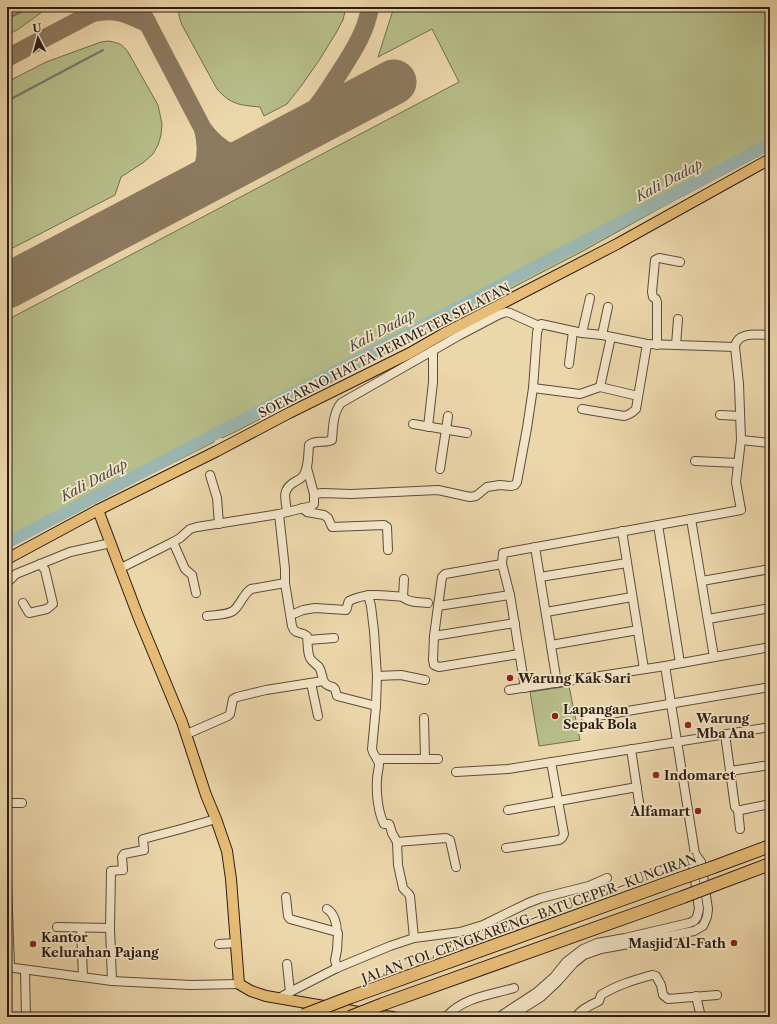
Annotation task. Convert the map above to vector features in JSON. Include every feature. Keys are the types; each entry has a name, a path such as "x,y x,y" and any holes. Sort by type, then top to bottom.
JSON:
{"highway":[{"name":"JALAN TOL CENGKARENG–BATUCEPER–KUNCIRAN","path":"301,1016 770,846"},
{"path":"350,1017 770,864"}],"main road":[{"name":"SOEKARNO HATTA PERIMETER SELATAN","path":"7,558 98,510 410,353 617,244 770,159"},
{"path":"98,510 138,616 187,734 206,795 227,851 231,879 239,984 250,991 266,996 369,1016 393,1017"}],"street":[{"path":"657,345 657,302 653,297 652,292 655,260 659,258 680,262"},
{"path":"582,333 590,298"},
{"path":"602,336 608,307"},
{"path":"121,568 173,542 190,529 283,513 312,506 314,504 314,494 307,468 309,445 312,443 332,440 335,416 341,403 498,315 506,312 538,326 541,324 582,333 648,344 735,346"},
{"path":"676,345 678,319"},
{"path":"314,494 438,490 470,497 476,496 487,487 515,485 517,482 533,388 538,326"},
{"path":"569,364 574,331"},
{"path":"525,688 510,595 502,564 503,553 740,510 736,482 741,440 739,384 735,346 740,337 746,335 770,335"},
{"path":"600,387 611,337"},
{"path":"582,409 624,416 636,409 648,344"},
{"path":"428,427 433,382 433,351"},
{"path":"533,388 575,394 600,387 638,396"},
{"path":"720,415 740,416"},
{"path":"440,469 448,416"},
{"path":"413,424 468,433"},
{"path":"741,440 770,443"},
{"path":"694,461 738,463"},
{"path":"307,468 302,478 290,485 286,490 283,513 285,583 292,626 296,633 307,636 309,657 320,669 323,681 328,686 335,689 337,696 376,706"},
{"path":"210,475 217,498 218,524"},
{"path":"302,508 307,512 324,515 328,518 332,527 384,525 387,527 388,550"},
{"path":"691,519 714,657"},
{"path":"658,525 680,663"},
{"path":"622,531 644,669"},
{"path":"173,542 185,569 192,575 196,593"},
{"path":"7,583 16,574 70,552 110,544"},
{"path":"535,547 557,683"},
{"path":"540,577 627,563"},
{"path":"23,603 29,613 47,609 53,604 45,570 40,564"},
{"path":"502,564 445,574 442,577 434,636 433,660 434,665 439,667 519,654"},
{"path":"702,581 770,569"},
{"path":"403,597 404,579"},
{"path":"207,616 233,611 251,589 285,583"},
{"path":"291,615 303,610 315,608 346,610 349,601 375,594 403,597 408,601 428,603"},
{"path":"368,595 374,631 377,676 372,749 379,766 377,789 380,813 384,824 389,824 392,834 397,842 398,865 403,888 410,896 414,938"},
{"path":"438,606 510,595"},
{"path":"546,612 632,597"},
{"path":"708,618 770,608"},
{"path":"434,636 514,623"},
{"path":"551,645 638,630"},
{"path":"308,640 334,638"},
{"path":"509,690 665,666 770,647"},
{"path":"499,1017 537,992 554,977 566,962 583,949 597,943 675,927 694,921 697,917 700,909 693,865 695,854 665,666"},
{"path":"377,676 401,675 425,680"},
{"path":"187,734 228,716 230,714 233,699 237,697 271,689 323,681"},
{"path":"311,683 318,716"},
{"path":"586,718 770,687"},
{"path":"424,718 425,759"},
{"path":"456,772 508,769 770,727"},
{"path":"725,734 735,807 738,810 740,829"},
{"path":"630,749 640,809"},
{"path":"377,759 438,759"},
{"path":"506,848 559,840 562,838 564,834 551,762"},
{"path":"730,771 770,765"},
{"path":"508,810 637,787"},
{"path":"7,803 22,803"},
{"path":"738,810 770,804"},
{"path":"112,981 110,928 111,872 113,870 123,870 122,855 144,850 143,839 181,830 216,819"},
{"path":"397,842 446,838 450,840 456,867"},
{"path":"509,1017 541,997 584,954 601,948 694,931 703,926 708,910 701,862 695,854"},
{"path":"279,998 337,968 390,946 414,938 460,932 471,929 483,925 541,898 589,886 607,878"},
{"path":"7,883 8,968 112,981 191,985 239,984"},
{"path":"286,897 288,916 290,919 337,932"},
{"path":"327,909 332,912 338,933 335,960 337,968"},
{"path":"57,927 110,928"},
{"path":"81,928 83,977"},
{"path":"219,944 236,943"},
{"path":"287,964 290,992"},
{"path":"25,970 26,1017"},
{"path":"576,1017 586,1008 600,1001 601,995 605,992 622,984 652,975 656,976 664,995 668,999 717,995"},
{"path":"447,1017 446,1016 451,1011 480,996 498,993 514,988"},
{"path":"696,996 700,1017"}],"green space":[{"path":"7,7 49,7 17,30 7,35"},
{"path":"180,7 346,7 343,20 336,33 302,85 287,104 264,116 260,107 247,106 231,101 217,89 182,25 179,14"},
{"path":"394,7 770,7 770,150 583,251 235,432 222,438 220,435 215,437 214,442 7,548 7,320 459,82 432,29 378,57"},
{"path":"109,41 120,44 128,52 158,105 162,124 158,145 153,154 144,162 121,177 115,195 7,251 7,82 46,62 101,42"},
{"name":"Lapangan Sepak Bola","path":"569,686 580,740 539,746 530,692"}],"waterway":[{"path":"7,19 30,7"},
{"path":"7,101 103,50"},
{"name":"Kali Dadap","path":"7,543 770,144"}],"taxiway":[{"path":"7,58 104,7"},
{"path":"139,7 203,129 209,137 223,148 237,154 245,155 264,151"},
{"path":"267,150 301,124 320,102 357,44 365,26 370,7"},
{"path":"93,13 108,11 121,13 134,17 148,24 146,20"},
{"path":"181,195 195,181 203,166 206,149 203,129"}],"runway":[{"path":"7,286 394,82"}],"place":[{"name":"Warung Kak Sari","path":"510,678"},
{"name":"Lapangan Sepak Bola","path":"555,716"},
{"name":"Warung Mba Ana","path":"688,725"},
{"name":"Indomaret","path":"656,775"},
{"name":"Alfamart","path":"698,811"},
{"name":"Masjid Al-Fath","path":"734,943"},
{"name":"Kantor Kelurahan Pajang","path":"33,944"}]}
